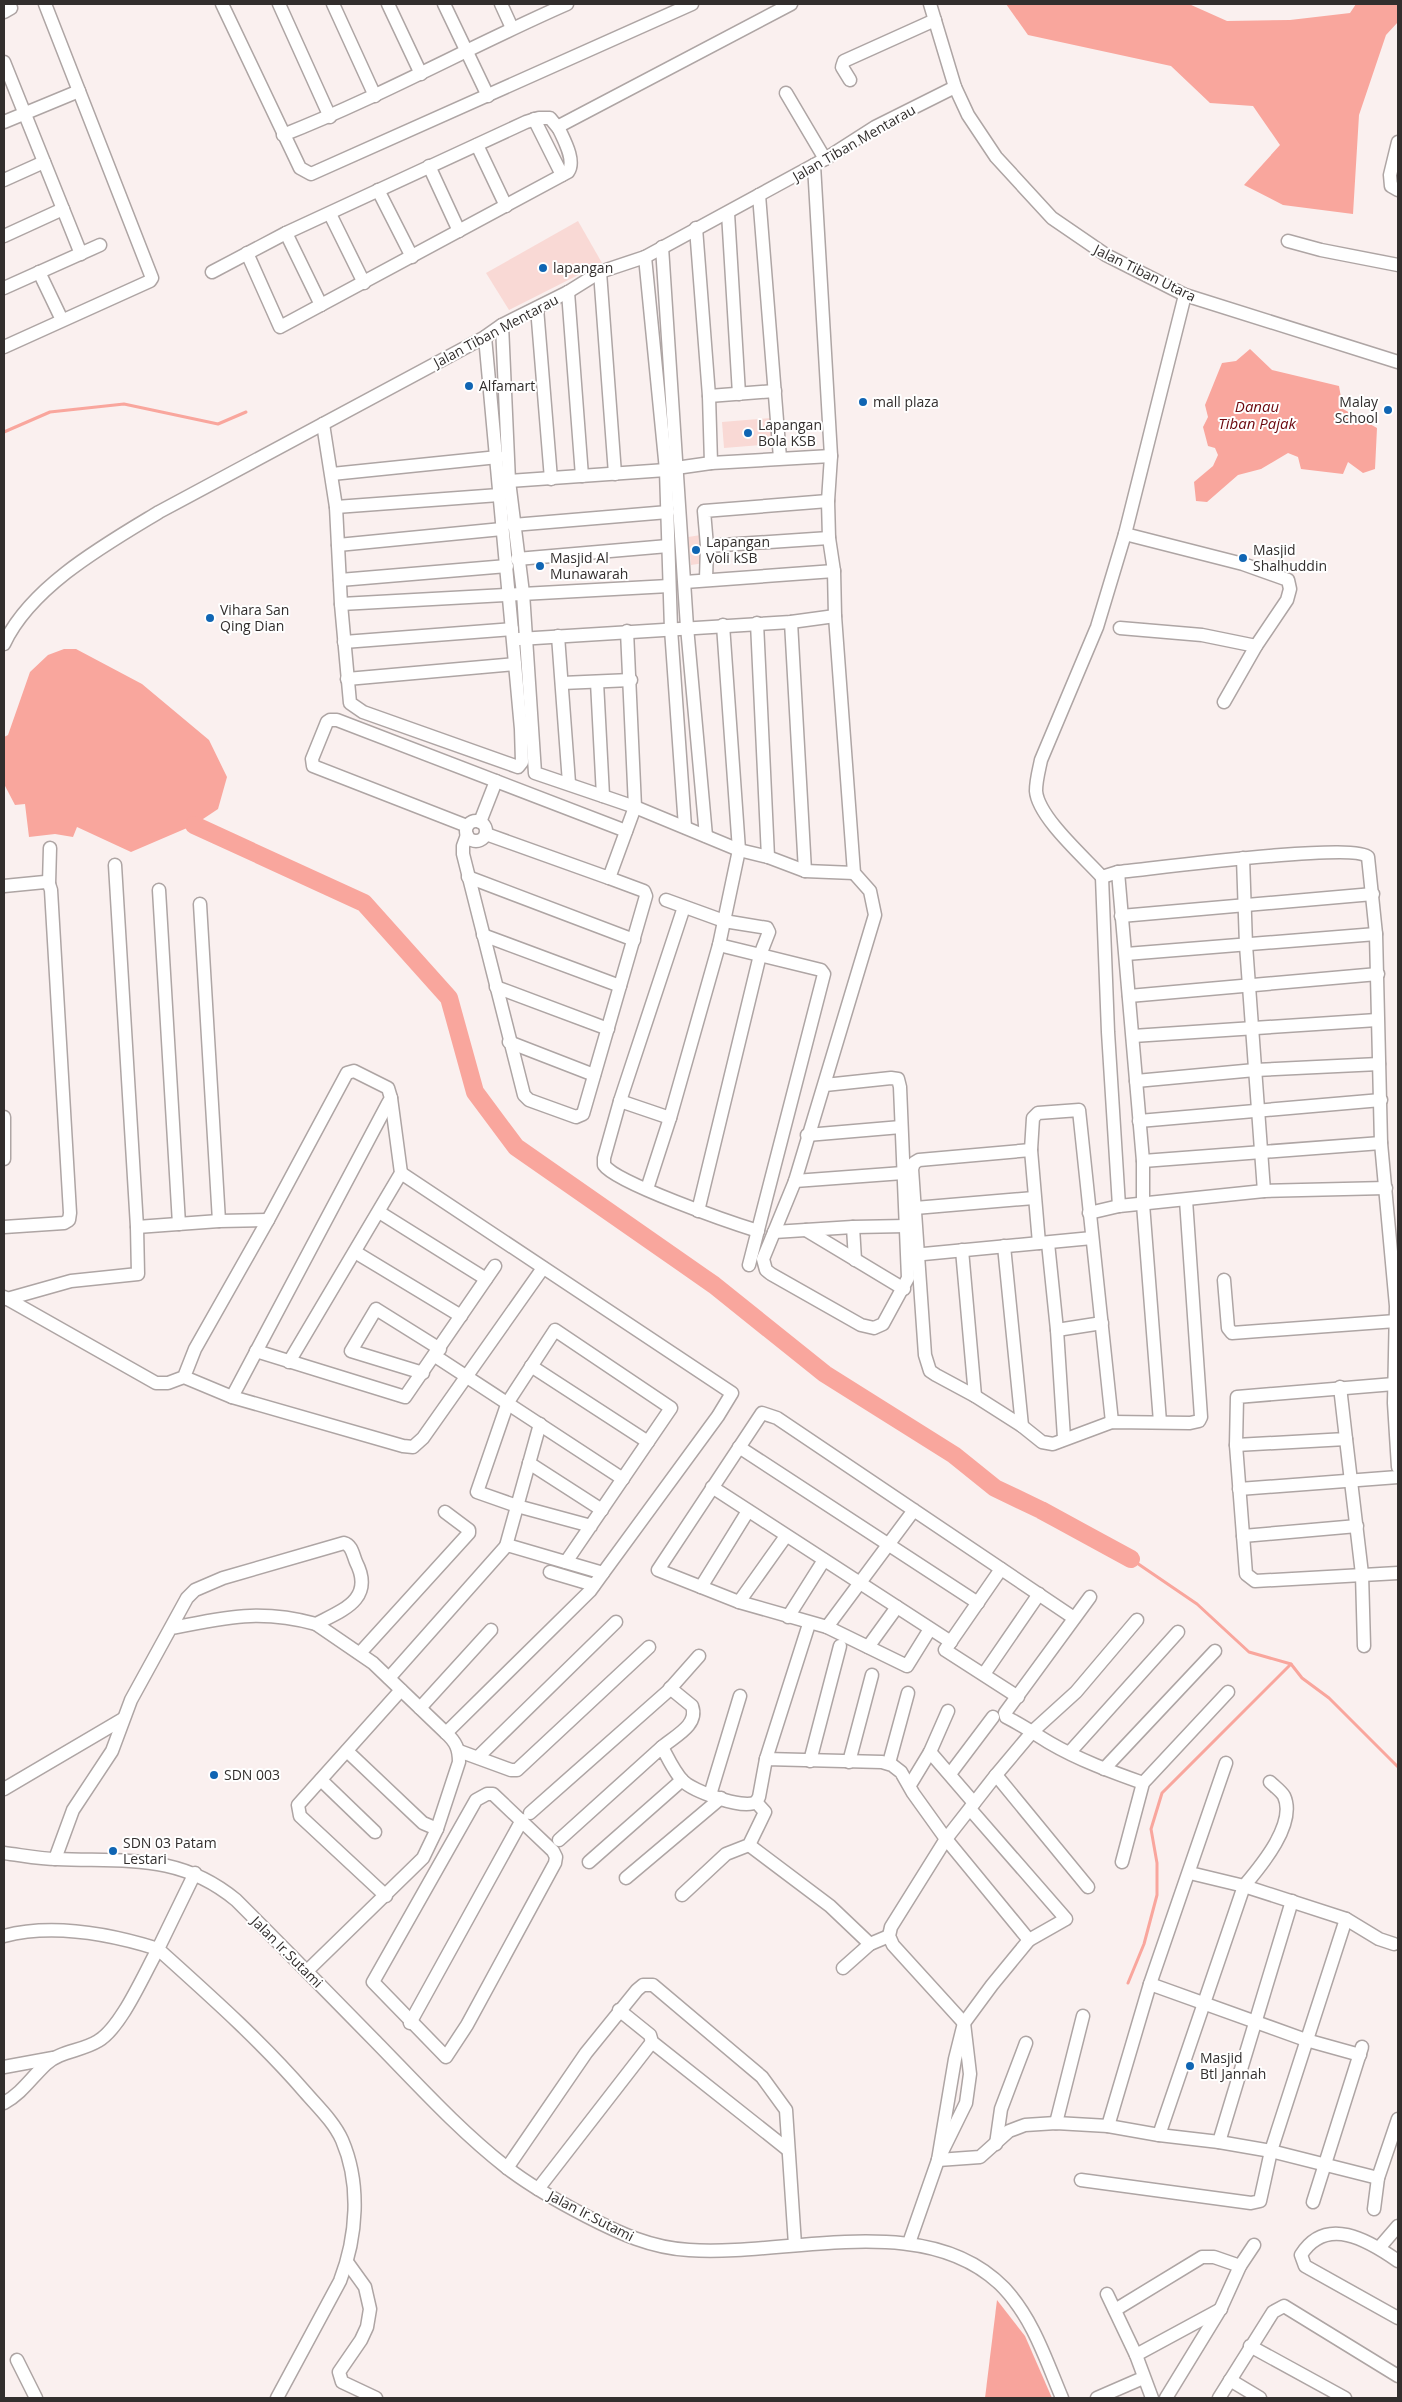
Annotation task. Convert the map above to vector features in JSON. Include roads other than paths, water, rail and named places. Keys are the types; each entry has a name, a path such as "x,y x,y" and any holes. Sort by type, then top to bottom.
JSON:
{"street":[{"path":"4,347 150,281 152,278 45,4"},
{"path":"222,4 283,136 300,168 307,173 315,173 488,96 674,8 692,4"},
{"path":"279,4 330,117"},
{"path":"333,4 375,96"},
{"path":"388,4 420,74"},
{"path":"444,4 488,96"},
{"path":"501,4 512,28"},
{"path":"283,136 330,117 512,28 567,4"},
{"path":"559,129 570,120 791,4"},
{"name":"Jalan Tiban Utara","path":"930,4 955,87 968,115 996,157 1052,218 1106,255 1185,295 1398,362"},
{"path":"850,80 842,67 844,61 935,20"},
{"path":"4,64 81,254"},
{"name":"Jalan Tiban Mentarau","path":"4,644 17,619 45,590 114,539 502,325 568,292 600,272 645,257 820,162 875,127 955,87"},
{"path":"4,122 79,91"},
{"path":"786,94 820,162 831,456 828,501 829,538 834,571 835,616 854,873 870,891 875,915 825,1085 807,1135 795,1182 764,1254 766,1270 861,1325 874,1328 883,1324 904,1288 914,1254 907,1226 900,1086 898,1079 891,1078 825,1085"},
{"path":"212,272 247,253 286,233 534,119 550,118 559,129 571,164 570,170 562,176 280,327 247,253"},
{"path":"534,119 562,176"},
{"path":"1398,142 1390,180 1392,186 1398,190"},
{"path":"477,145 506,206"},
{"path":"4,180 44,162"},
{"path":"429,166 459,231"},
{"path":"378,190 412,257"},
{"path":"760,195 780,458"},
{"path":"4,236 63,209"},
{"path":"728,213 739,394"},
{"path":"330,214 364,283"},
{"path":"696,228 709,396 711,463"},
{"path":"286,233 321,305"},
{"path":"1288,241 1398,266"},
{"path":"4,288 100,245"},
{"path":"662,247 671,469 668,512 669,586 685,827"},
{"path":"645,257 685,582 687,627 706,836"},
{"path":"41,271 64,319"},
{"path":"600,272 616,474"},
{"path":"568,292 582,476"},
{"path":"1119,1206 1102,877 1044,814 1036,792 1037,778 1054,725 1097,627 1125,534 1185,295"},
{"path":"537,308 551,479"},
{"path":"502,325 510,481 507,527"},
{"path":"323,424 336,507 341,604 349,700 355,708 518,767 522,762 516,664 522,593 512,562 507,527 499,495 498,457 485,336"},
{"path":"709,396 775,391"},
{"path":"510,481 616,474 711,463 831,456"},
{"path":"332,474 498,457"},
{"path":"336,507 499,495"},
{"path":"706,579 707,546 704,511 828,501"},
{"path":"338,545 668,512"},
{"path":"1125,534 1243,564 1288,580 1290,589 1287,600 1256,646 1224,702"},
{"path":"707,546 829,538"},
{"path":"340,580 668,546"},
{"path":"512,562 509,595 517,635 535,773 635,807 738,850 768,857 804,871 854,873"},
{"path":"685,582 834,571"},
{"path":"341,604 669,586"},
{"path":"344,642 517,635 558,636 791,622 835,616"},
{"path":"791,622 804,871"},
{"path":"757,624 768,857"},
{"path":"647,1189 670,1118 719,945 738,850 723,626"},
{"path":"1120,628 1202,635 1256,646"},
{"path":"609,878 635,807 631,680 627,631"},
{"path":"558,636 569,783"},
{"path":"348,679 516,664"},
{"path":"562,683 631,680"},
{"path":"597,682 604,796"},
{"path":"486,834 644,891 646,894 583,1114 578,1117 529,1100 524,1096 520,1085 462,850 467,830 473,822 480,822 485,826 486,834 483,839 477,842 470,839 467,830 313,766 312,759 327,722 337,720 626,831"},
{"path":"480,822 496,781"},
{"path":"4,1227 64,1223 70,1217 51,890 49,884 50,848"},
{"path":"1102,877 1118,872 1243,858 1366,854 1369,861 1376,934 1381,1143 1395,1284 1398,1468"},
{"path":"1243,858 1246,945 1264,1191"},
{"path":"5,1298 71,1280 138,1274 137,1227 115,865"},
{"path":"1118,872 1140,1121 1143,1161 1143,1204 1160,1422"},
{"path":"468,877 634,940"},
{"path":"4,886 44,882 49,884"},
{"path":"159,890 179,1224"},
{"path":"1122,916 1373,894"},
{"path":"666,900 724,921 768,929 769,935 760,955 698,1211"},
{"path":"200,904 219,1221"},
{"path":"684,907 620,1101 604,1158 604,1165 609,1171 698,1211 758,1231"},
{"path":"1126,954 1376,934"},
{"path":"483,935 620,986"},
{"path":"719,945 821,970 824,974 749,1265"},
{"path":"1129,996 1378,974"},
{"path":"496,987 608,1029"},
{"path":"1133,1036 1377,1020"},
{"path":"509,1042 594,1075"},
{"path":"1136,1081 1255,1070 1379,1064"},
{"path":"184,1377 194,1349 268,1220 347,1072 354,1070 388,1088 401,1173 289,1362"},
{"path":"232,1397 391,1098"},
{"path":"1140,1121 1381,1100"},
{"path":"620,1101 670,1118"},
{"path":"1064,1438 1057,1330 1034,1198 1031,1150 1034,1115 1042,1112 1079,1110 1112,1422"},
{"path":"4,1117 4,1159"},
{"path":"807,1135 901,1127"},
{"path":"1143,1161 1381,1143"},
{"path":"1031,1150 916,1161 912,1169 915,1208 914,1254 925,1355 928,1367 936,1376 975,1396 1046,1444 1053,1444 1064,1438 1112,1422 1195,1423 1201,1417 1186,1200"},
{"path":"401,1173 732,1393 718,1416 594,1585 446,1733"},
{"path":"795,1182 903,1173"},
{"path":"1089,1213 1119,1206 1264,1191 1386,1188"},
{"path":"915,1208 1034,1198"},
{"path":"379,1212 486,1279"},
{"path":"137,1227 219,1221 268,1220"},
{"path":"774,1232 907,1226"},
{"path":"853,1227 855,1260"},
{"path":"806,1230 904,1288"},
{"path":"914,1254 1092,1238"},
{"path":"1004,1246 1022,1426"},
{"path":"962,1250 975,1396"},
{"path":"355,1252 461,1316"},
{"path":"256,1351 405,1397 495,1266"},
{"path":"5,1298 156,1383 168,1383 184,1377 232,1397 403,1446 413,1447 423,1438 544,1268"},
{"path":"1224,1280 1228,1328 1232,1333 1396,1322"},
{"path":"423,1372 351,1351 376,1309 437,1352 467,1377 508,1402 623,1479"},
{"path":"1057,1330 1102,1323"},
{"path":"566,1562 591,1526 602,1510 671,1408 555,1330 508,1402 477,1492 517,1506 591,1526"},
{"path":"531,1366 648,1442"},
{"path":"1396,1388 1340,1387 1237,1397 1236,1445 1246,1574 1254,1581 1398,1573"},
{"path":"1340,1387 1362,1574 1364,1646"},
{"path":"930,1629 907,1666 827,1627 808,1624 739,1602 658,1570 762,1413 777,1418 1074,1618"},
{"path":"389,1678 506,1546 540,1424"},
{"path":"1236,1445 1346,1439"},
{"path":"739,1447 978,1603"},
{"path":"529,1463 602,1510"},
{"path":"1240,1489 1398,1477"},
{"path":"712,1488 951,1642"},
{"path":"701,1587 748,1510"},
{"path":"827,1627 914,1510"},
{"path":"360,1653 469,1533 468,1530 445,1512"},
{"path":"1243,1536 1357,1526"},
{"path":"739,1602 786,1536"},
{"path":"55,1859 71,1816 112,1751 123,1719 137,1688 172,1628 186,1598 195,1590 205,1585 244,1571 346,1544 350,1546 360,1569 362,1581 359,1594 348,1607 316,1624"},
{"path":"506,1546 507,1544 603,1573"},
{"path":"788,1617 824,1560"},
{"path":"1001,1569 945,1650 1018,1697"},
{"path":"550,1572 594,1585"},
{"path":"984,1674 1038,1594"},
{"path":"1090,1597 1018,1697 1007,1709 1006,1717 1034,1731 1050,1743 1104,1769 1143,1783"},
{"path":"868,1647 897,1607"},
{"path":"172,1628 244,1615 276,1616 316,1624 360,1653 389,1678 454,1740 459,1751 456,1772 437,1829 423,1858 307,1971"},
{"path":"909,2243 938,2160 962,2114 970,2088 970,2057 964,2024 893,1945 889,1936 891,1927 946,1839 996,1775 1034,1731 1076,1692 1137,1620"},
{"path":"478,1758 616,1622"},
{"path":"756,1802 766,1759 808,1624"},
{"path":"420,1708 491,1630"},
{"path":"1070,1752 1178,1632"},
{"path":"810,1761 840,1646"},
{"path":"459,1751 511,1770 517,1770 649,1647"},
{"path":"1104,1769 1215,1650"},
{"path":"410,2022 526,1817 670,1688 699,1656"},
{"path":"848,1762 872,1675"},
{"path":"559,1840 690,1724 693,1718 692,1706 670,1688"},
{"path":"386,1896 300,1816 298,1805 401,1690"},
{"path":"1122,1862 1143,1783 1228,1692"},
{"path":"889,1763 908,1693"},
{"path":"626,1878 716,1796 740,1696"},
{"path":"910,1785 930,1752 948,1711"},
{"path":"950,1774 993,1717"},
{"path":"4,1789 123,1719"},
{"path":"662,1747 682,1780 690,1786 716,1796 747,1804 756,1802"},
{"path":"346,1751 423,1823 437,1829"},
{"path":"930,1752 950,1774 972,1806 1066,1919 1029,1940 992,1985 964,2024 950,2088 938,2160"},
{"path":"766,1759 889,1763 901,1772 946,1839 1029,1940"},
{"path":"1108,2126 1150,1984 1226,1763"},
{"path":"996,1775 1088,1887"},
{"path":"321,1780 375,1832"},
{"path":"589,1862 682,1780"},
{"path":"1159,2135 1244,1886 1268,1858 1284,1822 1286,1812 1284,1795 1270,1782"},
{"path":"493,1794 526,1817 553,1851 556,1857 555,1863 467,2025 446,2057 373,1982 476,1800 480,1796 493,1794"},
{"path":"682,1895 726,1854 749,1845 764,1812 756,1802"},
{"path":"749,1845 830,1906 870,1944"},
{"name":"Jalan Ir.Sutami","path":"4,1853 55,1859 139,1861 160,1864 195,1873 221,1888 236,1900 415,2082 507,2168 583,2214 646,2243 688,2250 795,2245 909,2243 959,2258 985,2272 1005,2290 1036,2336 1062,2398"},
{"path":"1190,1872 1244,1886 1346,1919 1379,1938 1394,1944"},
{"path":"4,2067 56,2057 85,2047 106,2036 120,2017 158,1949 195,1873"},
{"path":"1219,2142 1254,2020 1292,1901"},
{"path":"1081,2180 1252,2204 1262,2198 1271,2151 1346,1919"},
{"path":"4,1936 30,1931 62,1931 127,1939 158,1949 225,2008 278,2060 332,2123 346,2152 354,2190 354,2229 347,2262 340,2281 277,2398"},
{"path":"843,1968 870,1944 889,1936"},
{"path":"1150,1984 1205,2002 1306,2040 1361,2051 1313,2202"},
{"path":"507,2168 586,2053 619,2010 642,1986 653,1985 715,2035 773,2089 786,2110 787,2150 795,2245"},
{"path":"619,2010 650,2035 652,2042 787,2150"},
{"path":"1056,2123 1083,2016"},
{"path":"538,2188 652,2042"},
{"path":"996,2144 1001,2109 1026,2043"},
{"path":"4,2103 18,2094 46,2064 56,2057"},
{"path":"1374,2209 1378,2178 1398,2118"},
{"path":"938,2160 980,2157 1009,2131 1019,2126 1056,2123 1108,2126 1159,2135 1219,2142 1271,2151 1378,2178"},
{"path":"1379,2248 1398,2226"},
{"path":"1398,2261 1379,2248 1350,2234 1324,2236 1312,2240 1303,2251 1301,2258 1305,2266 1398,2318"},
{"path":"1166,2398 1222,2308 1240,2266 1254,2245"},
{"path":"1116,2310 1202,2257 1214,2257 1240,2266"},
{"path":"347,2262 365,2287 370,2309 367,2327 357,2347 340,2369 340,2378 342,2382 376,2398"},
{"path":"1107,2294 1136,2355 1152,2398"},
{"path":"1219,2398 1250,2346 1274,2312 1284,2306 1398,2376"},
{"path":"1136,2355 1222,2308"},
{"path":"1250,2346 1344,2398"},
{"path":"17,2360 36,2398"},
{"path":"1097,2398 1143,2378"},
{"path":"1230,2380 1260,2398"}],"water":[{"path":"1006,4 1189,4 1227,21 1290,20 1350,13 1356,4 1398,4 1398,22 1386,35 1359,115 1353,214 1283,205 1244,185 1280,145 1253,106 1210,103 1171,66 1028,35"},
{"name":"Danau Tiban Pajak","path":"1250,349 1272,370 1339,386 1343,409 1377,428 1375,469 1363,473 1348,462 1343,474 1301,469 1298,457 1288,453 1261,469 1238,475 1207,502 1196,501 1194,482 1213,466 1218,455 1215,448 1208,446 1203,427 1208,417 1205,405 1222,363 1236,361"},
{"path":"64,649 76,649 142,684 209,740 227,777 218,809 194,825 131,852 77,827 73,837 55,834 29,837 25,804 15,805 4,784 4,737 8,735 30,672 48,655"}],"waterway":[{"path":"4,432 50,412 124,404 218,424 246,412"},
{"path":"194,825 364,903 449,998 475,1092 516,1147 714,1285 825,1374 954,1455 995,1488 1041,1510 1131,1559"},
{"path":"1131,1559 1197,1604 1249,1652 1291,1664 1302,1678 1329,1698 1398,1767"},
{"path":"1128,1983 1144,1944 1157,1895 1157,1863 1151,1829 1162,1793 1291,1664"}],"place":[{"name":"lapangan","path":"543,268"},
{"name":"Alfamart","path":"469,386"},
{"name":"mall plaza","path":"863,402"},
{"name":"Malay School","path":"1388,410"},
{"name":"Lapangan Bola KSB","path":"748,433"},
{"name":"Lapangan Voli kSB","path":"696,550"},
{"name":"Masjid Shalhuddin","path":"1243,558"},
{"name":"Masjid Al Munawarah","path":"540,566"},
{"name":"Vihara San Qing Dian","path":"210,618"},
{"name":"SDN 003","path":"214,1775"},
{"name":"SDN 03 Patam Lestari","path":"113,1851"},
{"name":"Masjid Btl Jannah","path":"1190,2066"}]}
